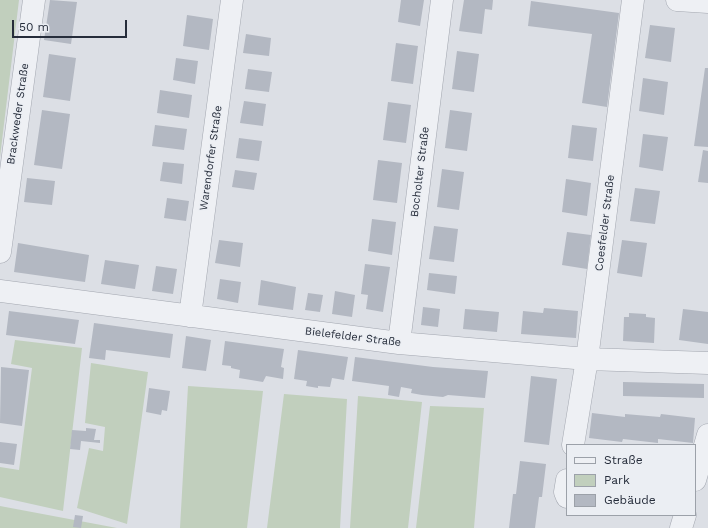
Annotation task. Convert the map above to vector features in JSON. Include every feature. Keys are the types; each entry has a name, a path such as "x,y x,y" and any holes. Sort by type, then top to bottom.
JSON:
{"street":[{"name":"Brackweder Straße","path":"0,252 34,0"},
{"name":"Warendorfer Straße","path":"190,316 232,0"},
{"name":"Bocholter Straße","path":"399,343 442,0"},
{"name":"Coesfelder Straße","path":"573,444 587,359 634,0"},
{"path":"677,0 708,2"},
{"name":"Bielefelder Straße","path":"0,291 399,343 587,359 708,363"},
{"path":"696,477 708,435"},
{"path":"681,528 685,516"}],"green space":[{"path":"0,0 19,0 0,157"},
{"path":"15,340 82,348 63,511 0,497 0,467 19,470 32,368 11,364"},
{"path":"91,363 148,372 127,524 77,508 89,448 103,451 105,427 85,423"},
{"path":"188,386 263,391 247,528 180,528"},
{"path":"284,394 347,399 340,528 267,528"},
{"path":"358,396 422,402 408,528 350,528"},
{"path":"430,406 484,408 474,528 416,528"},
{"path":"0,506 117,528 0,528"}],"building":[{"path":"50,0 77,2 71,44 44,40"},
{"path":"401,0 424,0 420,26 398,22"},
{"path":"464,0 493,0 492,10 485,9 482,34 459,31"},
{"path":"531,1 619,13 607,107 582,103 592,34 528,26"},
{"path":"187,15 213,19 209,50 183,46"},
{"path":"650,25 675,28 671,62 645,58"},
{"path":"246,34 271,38 269,56 243,53"},
{"path":"396,43 418,46 413,84 391,81"},
{"path":"457,51 479,54 474,92 452,89"},
{"path":"49,54 76,58 70,101 43,97"},
{"path":"176,58 198,61 195,84 173,80"},
{"path":"705,68 708,68 708,147 694,146"},
{"path":"248,69 272,72 269,92 245,89"},
{"path":"643,78 668,82 664,115 639,111"},
{"path":"160,90 192,95 189,118 157,113"},
{"path":"244,101 266,104 263,126 240,123"},
{"path":"388,102 411,105 406,143 383,140"},
{"path":"42,110 70,114 62,169 34,165"},
{"path":"450,110 472,113 467,151 445,148"},
{"path":"155,125 187,129 184,150 152,146"},
{"path":"572,125 597,128 593,161 568,158"},
{"path":"643,134 668,137 663,171 639,167"},
{"path":"239,138 262,141 259,161 236,158"},
{"path":"703,150 708,151 708,183 698,182"},
{"path":"378,160 402,163 397,203 373,200"},
{"path":"163,162 184,164 182,184 160,181"},
{"path":"442,169 464,172 459,210 437,207"},
{"path":"235,170 257,173 254,190 232,187"},
{"path":"27,178 55,181 52,205 24,202"},
{"path":"566,179 591,183 587,216 562,212"},
{"path":"635,188 660,191 655,224 630,221"},
{"path":"167,198 189,201 186,221 164,218"},
{"path":"372,219 396,222 392,255 368,251"},
{"path":"434,226 458,229 454,262 429,259"},
{"path":"567,232 591,235 587,269 562,265"},
{"path":"219,240 243,243 240,267 215,263"},
{"path":"622,240 647,243 642,277 617,273"},
{"path":"18,243 89,255 85,282 14,272"},
{"path":"105,260 139,265 135,289 101,284"},
{"path":"365,264 390,267 383,312 366,309 368,295 361,294"},
{"path":"156,266 177,269 173,294 152,291"},
{"path":"429,273 457,276 455,294 427,290"},
{"path":"220,279 241,282 238,303 217,299"},
{"path":"261,280 296,287 293,310 258,305"},
{"path":"335,291 355,295 352,317 332,314"},
{"path":"308,293 323,295 320,312 305,310"},
{"path":"423,307 440,309 438,327 421,325"},
{"path":"544,308 578,311 576,338 521,334 523,311 543,313"},
{"path":"465,309 499,312 497,332 463,329"},
{"path":"683,309 708,312 708,344 679,340"},
{"path":"9,311 79,320 75,344 6,335"},
{"path":"629,313 646,314 646,317 655,318 654,343 623,341 624,317 629,317"},
{"path":"94,323 173,334 170,358 106,350 105,360 89,358"},
{"path":"186,336 211,340 206,371 182,368"},
{"path":"225,341 284,349 281,367 284,368 283,379 266,376 263,382 239,378 240,370 231,368 231,366 222,365"},
{"path":"298,350 348,357 344,380 332,378 330,387 318,386 318,388 306,386 307,381 294,379"},
{"path":"355,357 433,367 488,371 485,398 448,395 443,397 422,395 411,393 412,389 401,387 399,397 388,395 389,386 352,381"},
{"path":"1,367 29,370 22,426 0,423"},
{"path":"531,376 557,379 549,445 524,442"},
{"path":"623,382 704,384 704,398 623,396"},
{"path":"149,388 170,391 167,411 162,410 161,415 146,412"},
{"path":"592,413 625,417 625,414 660,417 661,414 695,418 693,443 658,439 658,443 623,439 622,442 589,438"},
{"path":"86,428 96,429 94,440 100,440 100,443 81,441 80,450 70,449 72,430 86,431"},
{"path":"0,442 17,444 14,465 0,463"},
{"path":"520,461 546,464 542,497 539,497 535,528 509,528 513,494 516,494"},
{"path":"75,515 83,516 81,528 73,527"}]}
